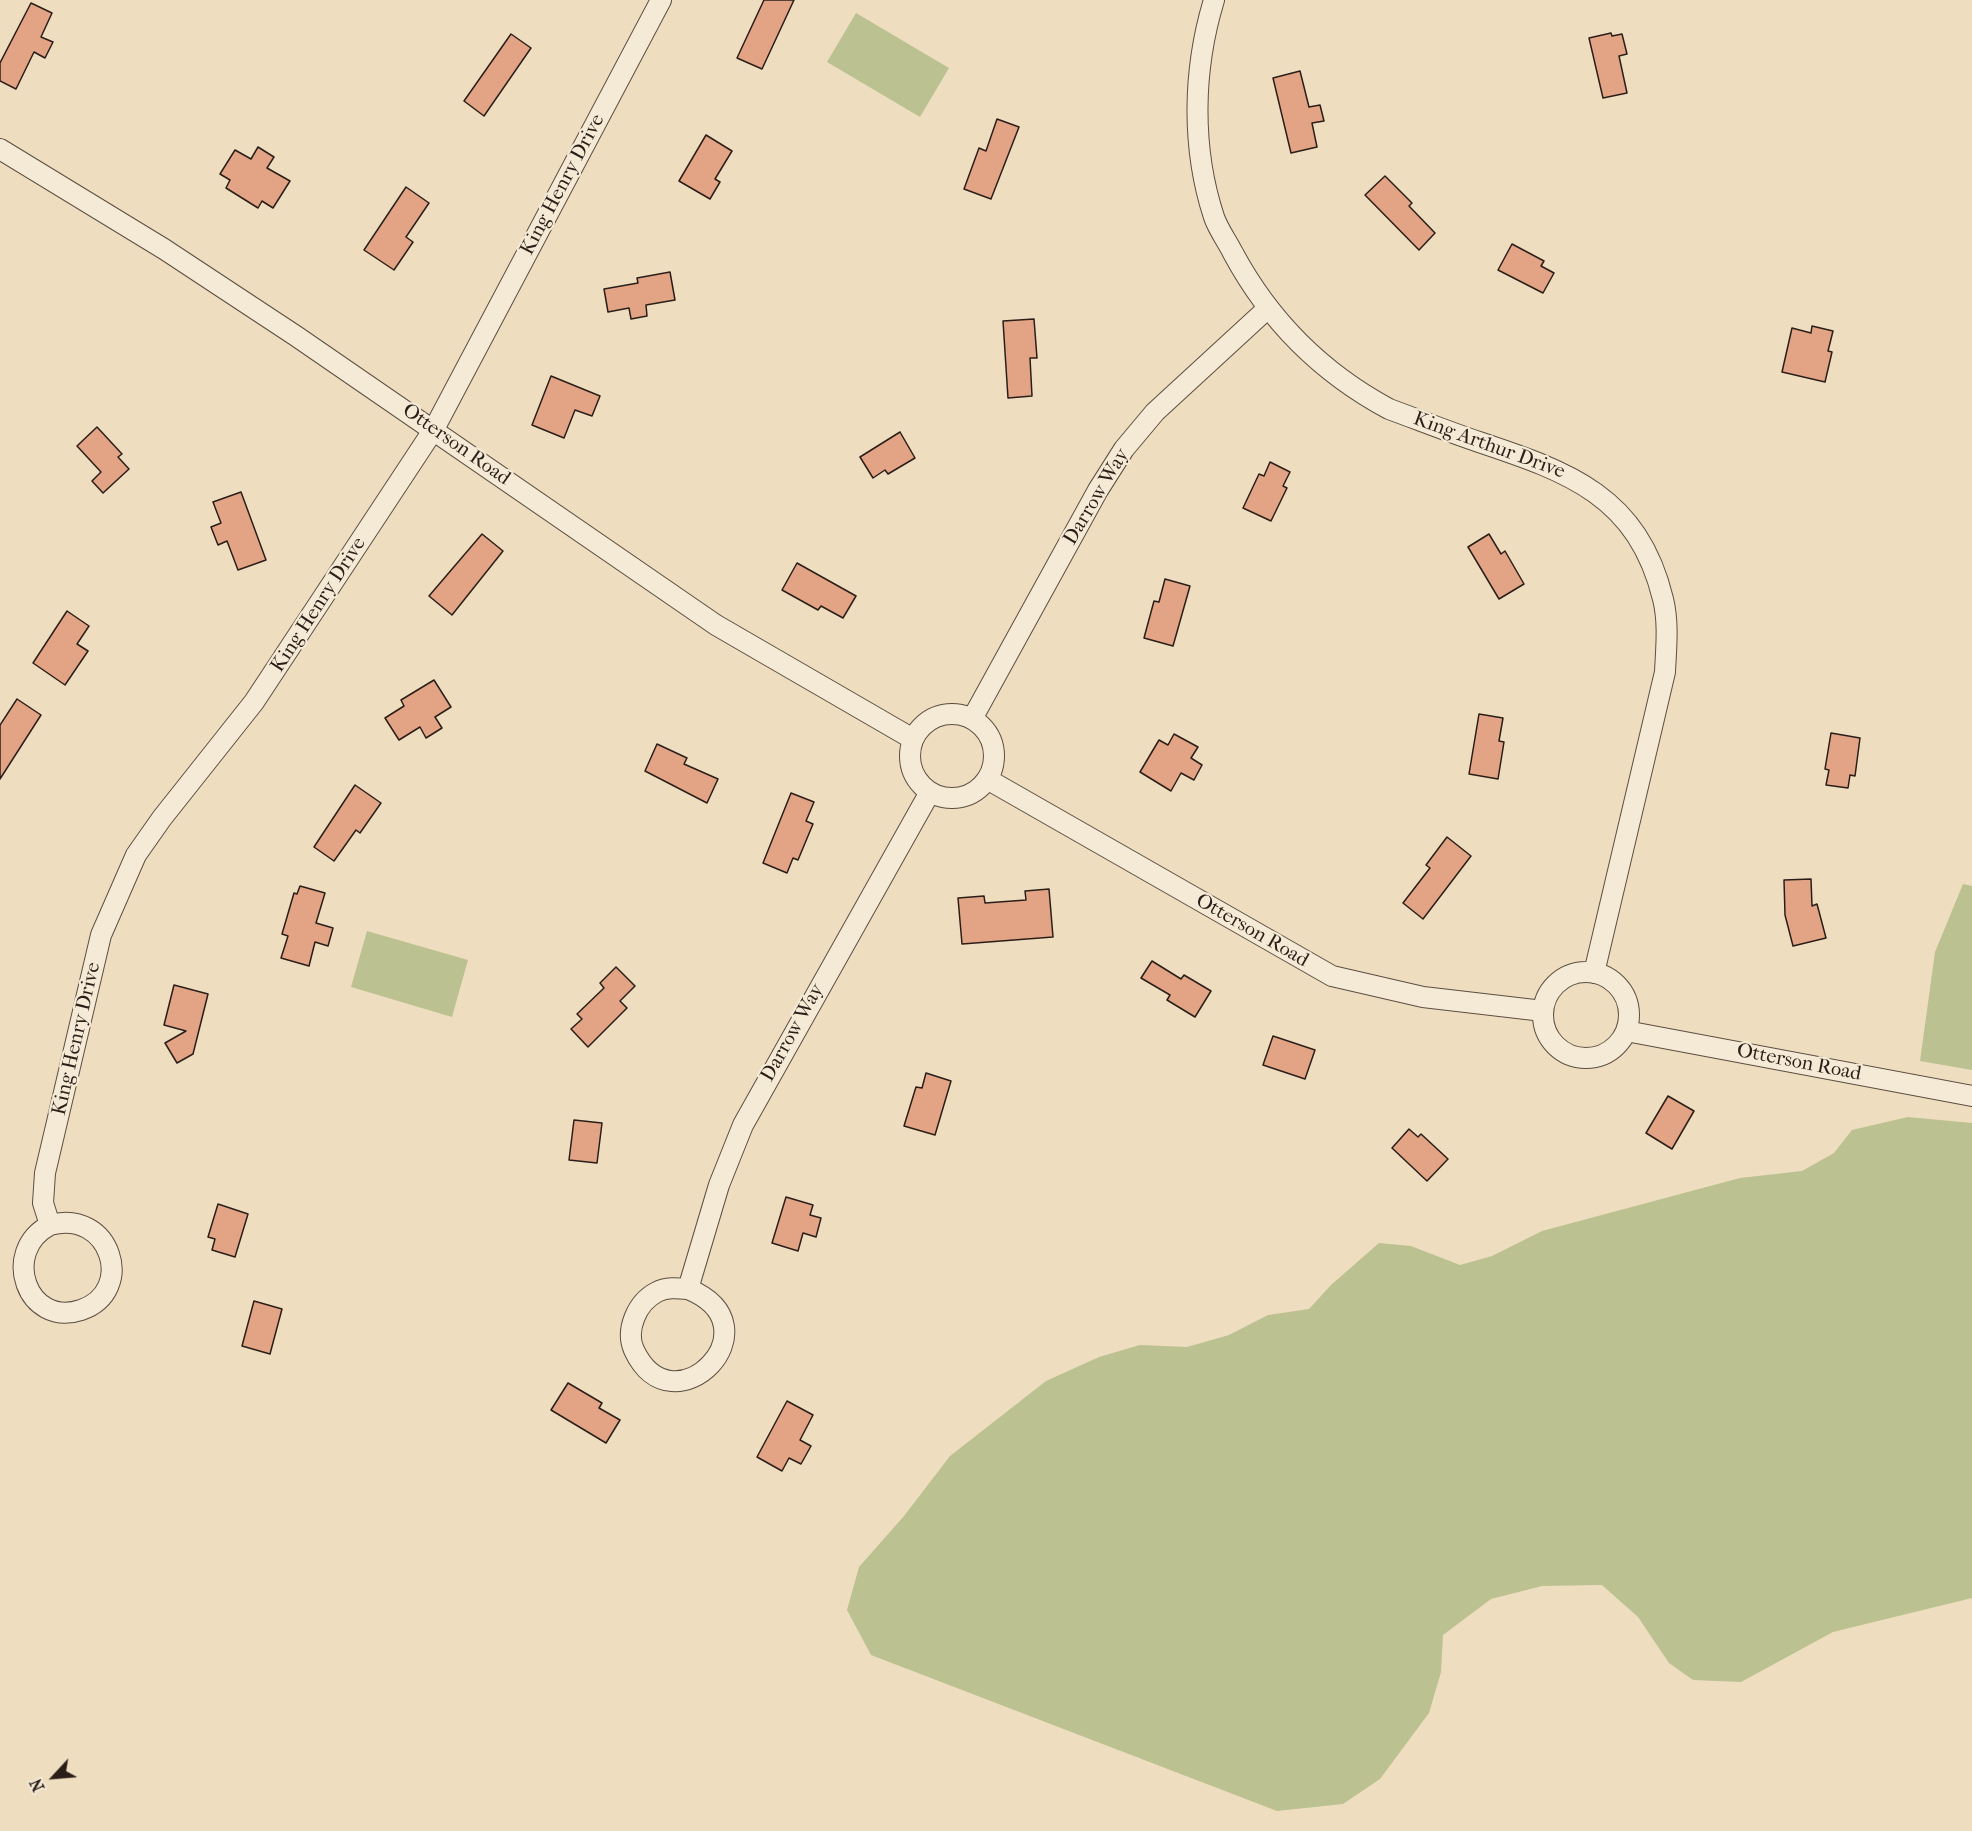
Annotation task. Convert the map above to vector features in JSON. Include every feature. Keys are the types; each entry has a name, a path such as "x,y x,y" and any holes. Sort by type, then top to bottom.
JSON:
{"street":[{"name":"King Henry Drive","path":"50,1225 43,1203 47,1166 101,935 136,855 162,818 255,702 434,429 661,0"},
{"name":"King Arthur Drive","path":"1214,0 1198,73 1199,146 1214,218 1249,283 1267,309 1327,369 1367,397 1389,409 1551,466 1577,479 1600,495 1624,520 1642,546 1664,600 1667,636 1665,672 1594,973"},
{"name":"Otterson Road","path":"0,149 164,249 434,429 716,625 913,739"},
{"name":"Darrow Way","path":"972,719 1098,490 1124,449 1155,412 1267,309"},
{"path":"953,713 972,719 981,726 993,746 994,757 987,779 980,787 961,797 950,798 930,792 922,786 912,769 910,759 913,739 925,723 943,714 953,713"},
{"name":"Otterson Road","path":"987,779 1332,976 1423,997 1543,1011"},
{"name":"Darrow Way","path":"688,1288 719,1185 743,1125 930,792"},
{"path":"1582,972 1594,973 1616,984 1624,995 1628,1013 1626,1031 1619,1043 1609,1051 1583,1058 1564,1051 1549,1037 1543,1011 1546,999 1560,980 1582,972"},
{"name":"Otterson Road","path":"1626,1031 1972,1096"},
{"path":"68,1222 85,1226 99,1236 109,1251 111,1269 108,1286 97,1300 82,1309 66,1312 50,1309 36,1300 26,1287 22,1263 26,1247 36,1234 50,1225 68,1222"},
{"path":"672,1287 688,1288 702,1294 717,1310 724,1331 723,1346 717,1359 707,1370 694,1378 680,1381 664,1379 650,1372 639,1360 632,1346 631,1330 635,1314 644,1301 657,1292 672,1287"}],"green space":[{"path":"856,13 949,68 920,117 827,62"},
{"path":"1963,884 1972,886 1972,1070 1920,1061 1935,952"},
{"path":"367,931 468,960 452,1017 351,987"},
{"path":"1908,1117 1972,1123 1972,1598 1833,1632 1741,1682 1693,1680 1669,1663 1638,1617 1602,1585 1542,1586 1491,1599 1443,1635 1441,1672 1429,1713 1380,1779 1343,1804 1277,1811 871,1655 847,1610 859,1567 904,1516 950,1456 1046,1381 1099,1357 1140,1345 1187,1347 1229,1335 1268,1315 1309,1309 1331,1285 1379,1243 1411,1246 1460,1265 1492,1256 1542,1231 1740,1178 1802,1171 1834,1153 1852,1130"}],"building":[{"path":"764,0 794,0 762,69 737,58"},
{"path":"31,3 52,13 41,37 53,42 45,58 34,52 16,89 0,81 0,63"},
{"path":"1611,33 1612,36 1622,34 1627,54 1619,56 1627,93 1603,98 1589,38"},
{"path":"511,34 531,48 484,116 464,101"},
{"path":"1300,71 1309,107 1320,105 1324,121 1312,123 1317,147 1291,153 1273,78"},
{"path":"997,119 1019,127 991,199 964,189 979,148 986,151"},
{"path":"706,135 732,151 715,179 720,182 710,199 679,181"},
{"path":"258,147 274,157 267,168 290,181 273,208 262,201 258,208 226,188 230,180 220,174 235,150 251,159"},
{"path":"1385,176 1412,203 1409,206 1435,233 1419,250 1365,195"},
{"path":"406,187 429,203 406,237 413,242 394,270 364,250"},
{"path":"1512,244 1544,261 1541,266 1554,273 1543,293 1498,270"},
{"path":"670,272 675,300 646,305 647,316 631,319 629,308 608,312 604,289 638,283 637,278"},
{"path":"1034,319 1037,358 1030,358 1032,396 1008,398 1003,321"},
{"path":"1812,326 1833,331 1828,351 1832,352 1825,382 1782,372 1792,328 1811,333"},
{"path":"551,376 600,396 592,416 575,410 564,438 532,425"},
{"path":"97,427 122,454 118,457 129,469 103,493 92,481 101,472 77,446"},
{"path":"900,432 915,458 888,474 885,470 873,478 860,457"},
{"path":"1270,462 1290,472 1283,486 1287,488 1271,521 1243,508 1259,474 1264,476"},
{"path":"241,492 266,560 238,570 227,541 218,545 211,527 221,523 213,502"},
{"path":"482,534 503,551 452,615 429,596"},
{"path":"1489,534 1501,554 1505,551 1524,584 1499,599 1468,547"},
{"path":"797,563 856,596 843,618 821,606 818,610 782,590"},
{"path":"1165,579 1190,586 1173,646 1144,638 1154,601 1159,602"},
{"path":"67,611 89,626 77,644 88,651 65,685 33,663"},
{"path":"434,680 451,707 435,717 442,728 426,738 420,727 399,740 385,718 404,706 401,700"},
{"path":"17,699 41,715 0,779 0,725"},
{"path":"1479,714 1503,718 1499,741 1504,742 1498,779 1469,774"},
{"path":"1831,733 1860,738 1855,776 1850,775 1848,788 1826,785 1829,770 1825,769"},
{"path":"1174,734 1198,747 1191,758 1202,765 1194,780 1181,773 1171,791 1140,772 1159,740 1168,745"},
{"path":"657,744 687,758 684,764 718,779 707,803 645,771"},
{"path":"355,785 381,803 360,833 356,830 334,861 314,847"},
{"path":"791,793 814,802 806,821 813,824 798,860 793,858 787,873 763,863"},
{"path":"1447,837 1471,856 1423,919 1403,903 1430,868 1426,865"},
{"path":"1811,879 1812,906 1817,904 1826,938 1793,946 1785,915 1784,880"},
{"path":"300,886 325,893 316,923 333,928 328,946 315,942 309,966 281,958 288,936 282,934 294,893 297,894"},
{"path":"1049,889 1053,937 962,944 958,898 984,896 985,903 1026,900 1025,891"},
{"path":"1152,961 1181,979 1184,975 1211,991 1195,1017 1167,1000 1170,995 1141,978"},
{"path":"616,967 635,986 620,1001 627,1008 588,1047 571,1029 582,1019 577,1014 604,988 600,983"},
{"path":"174,985 208,994 193,1054 177,1063 165,1043 186,1031 164,1025"},
{"path":"1273,1036 1315,1050 1305,1079 1263,1065"},
{"path":"926,1073 951,1081 935,1135 904,1126 916,1087 922,1088"},
{"path":"1668,1096 1694,1111 1672,1149 1646,1133"},
{"path":"574,1120 602,1123 597,1163 569,1160"},
{"path":"1409,1129 1418,1137 1421,1134 1448,1159 1427,1181 1392,1148"},
{"path":"786,1197 813,1205 810,1215 821,1218 816,1237 803,1233 798,1251 772,1243"},
{"path":"218,1204 248,1214 235,1257 212,1250 215,1239 208,1237"},
{"path":"254,1301 282,1309 270,1354 242,1346"},
{"path":"568,1383 602,1403 599,1408 620,1420 606,1443 551,1410"},
{"path":"787,1401 813,1415 800,1440 811,1446 801,1464 789,1458 782,1471 757,1457"}]}
